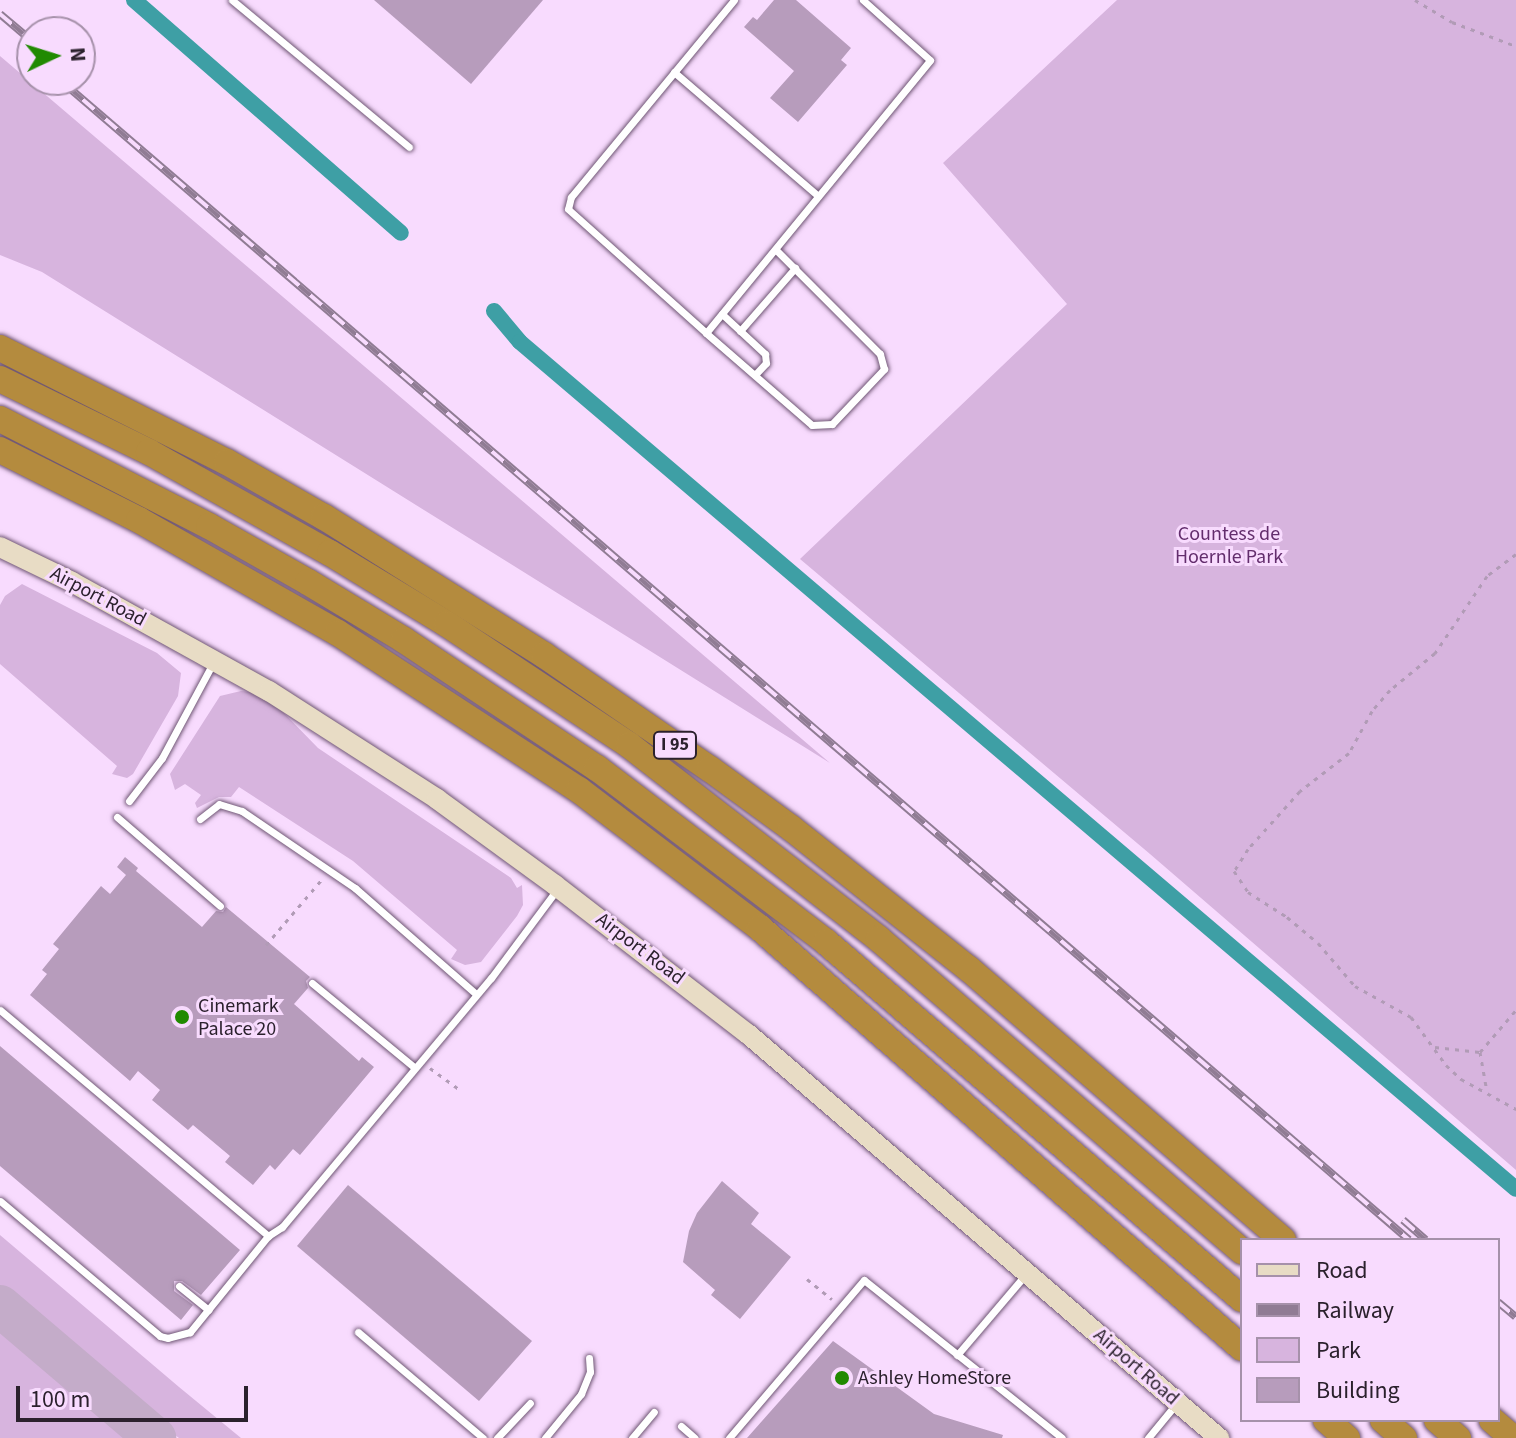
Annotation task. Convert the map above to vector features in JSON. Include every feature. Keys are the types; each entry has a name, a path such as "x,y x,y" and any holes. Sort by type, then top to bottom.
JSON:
{"highway":[{"name":"I 95","path":"0,348 213,455 324,517 532,647 710,769 791,828 969,969 1281,1238"},
{"path":"0,379 149,452 330,553 447,624 629,745 879,939 1240,1249"},
{"path":"0,419 197,519 308,582 429,656 609,777 826,942 1240,1297"},
{"path":"0,450 152,527 326,626 579,790 760,928 1240,1346"},
{"path":"1328,1422 1347,1438"},
{"path":"1385,1422 1404,1438"},
{"path":"1439,1422 1458,1438"},
{"path":"1494,1422 1513,1438"}],"street":[{"name":"Airport Road","path":"0,548 72,582 269,691 437,799 558,887 712,1004 1219,1438"}],"lane":[{"path":"232,0 409,147"},
{"path":"734,0 571,197 568,209 812,425 832,424 884,369 880,354 775,249"},
{"path":"706,333 930,60 863,0"},
{"path":"674,72 818,196"},
{"path":"740,331 795,268"},
{"path":"722,314 765,354 766,363 755,375"},
{"path":"129,801 162,758 214,661"},
{"path":"200,819 213,806 232,806 331,869 476,994"},
{"path":"117,817 220,906"},
{"path":"0,1201 160,1336 185,1336 268,1236 282,1227 476,994 558,887"},
{"path":"312,983 414,1067"},
{"path":"0,1010 268,1236"},
{"path":"957,1355 1027,1273"},
{"path":"729,1438 864,1280 1062,1438"},
{"path":"179,1286 209,1310"},
{"path":"358,1332 483,1438"},
{"path":"545,1438 587,1385 589,1358"},
{"path":"1148,1438 1178,1402"},
{"path":"497,1438 530,1403"},
{"path":"632,1438 654,1412"},
{"path":"681,1426 695,1438"}],"path":[{"path":"1415,0 1452,22 1516,46"},
{"path":"1516,554 1487,576 1472,594 1435,653 1390,690 1372,711 1349,753 1300,791 1248,849 1234,871 1248,892 1287,917 1318,943 1355,986 1411,1017 1446,1065 1461,1079 1516,1109"},
{"path":"266,945 331,869"},
{"path":"1480,1052 1516,1010"},
{"path":"1435,1047 1480,1052"},
{"path":"1480,1052 1488,1092"},
{"path":"421,1060 462,1091"},
{"path":"807,1279 841,1307"}],"green space":[{"name":"Countess de Hoernle Park","path":"1117,0 1516,0 1516,1170 1150,854 800,559 1067,304 943,163"},
{"path":"0,56 16,70 16,96 47,96 830,763 42,272 0,255"},
{"path":"22,584 157,653 181,673 178,696 133,774 127,778 112,774 117,766 0,664 0,605 5,596"},
{"path":"250,692 280,709 318,748 511,878 517,888 522,885 523,905 481,962 465,965 451,959 457,950 353,861 239,787 231,797 219,797 197,808 195,803 201,795 185,784 175,790 170,774 220,696"},
{"path":"0,1235 241,1438 179,1438 154,1419 0,1287"},
{"path":"0,1325 133,1438 0,1438"}],"building":[{"path":"374,0 543,0 471,84"},
{"path":"774,0 796,0 851,48 841,60 847,65 798,122 770,98 794,71 744,27 753,17 757,20"},
{"name":"Cinemark Palace 20","path":"125,857 138,868 136,871 202,927 216,911 223,912 226,907 310,977 306,981 308,988 294,1004 359,1061 362,1057 374,1067 300,1155 293,1149 275,1170 270,1165 253,1185 225,1162 230,1156 193,1125 188,1130 152,1100 160,1090 138,1071 130,1081 30,995 47,974 42,970 59,949 53,944 101,886 110,894 126,875 117,867"},
{"path":"0,1046 240,1250 201,1295 182,1281 174,1281 174,1291 193,1305 181,1320 0,1166"},
{"path":"722,1181 759,1213 751,1224 791,1257 740,1319 711,1295 715,1290 683,1262 689,1231 697,1213"},
{"path":"348,1185 532,1341 479,1401 297,1246"},
{"name":"Ashley HomeStore","path":"833,1341 934,1414 1003,1435 1002,1438 747,1438"}],"waterway":[{"path":"134,0 401,233"},
{"path":"494,311 520,342 1516,1189"}],"taxiway":[{"path":"0,1306 155,1438"}],"railway":[{"path":"0,14 16,28"},
{"path":"79,96 1407,1238"},
{"path":"1403,1220 1424,1238"},
{"path":"1500,1304 1516,1317"}],"place":[{"name":"Cinemark Palace 20","path":"182,1017"},
{"name":"Ashley HomeStore","path":"842,1378"}]}
